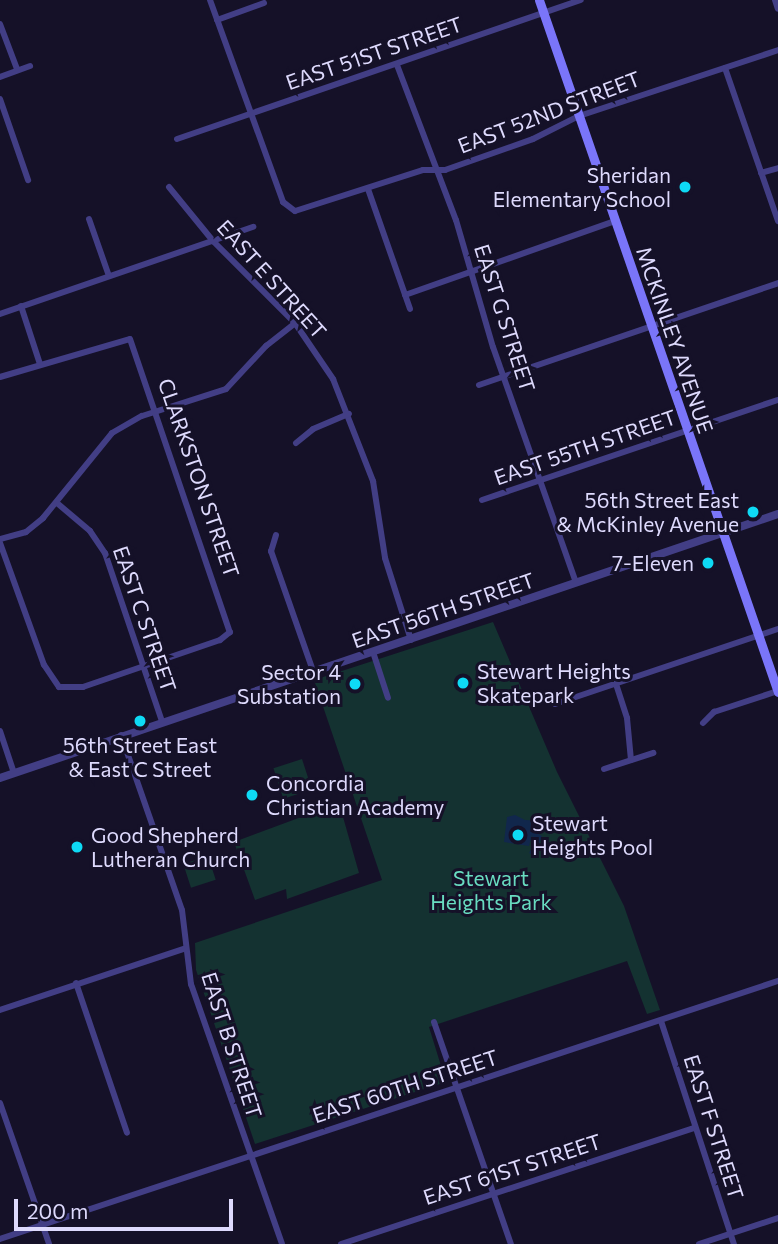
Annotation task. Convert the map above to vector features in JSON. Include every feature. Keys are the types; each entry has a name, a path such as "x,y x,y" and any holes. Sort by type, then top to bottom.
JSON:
{"main road":[{"name":"MCKINLEY AVENUE","path":"539,0 778,691"}],"street":[{"path":"210,0 251,114"},
{"name":"EAST 51ST STREET","path":"177,139 581,0"},
{"path":"775,0 778,9"},
{"path":"217,20 264,4"},
{"path":"0,24 17,69"},
{"name":"EAST 52ND STREET","path":"251,114 283,202 290,211 307,210 533,139 579,116 778,50"},
{"name":"EAST G STREET","path":"397,65 437,170 576,583"},
{"path":"0,77 30,66"},
{"path":"725,68 778,221"},
{"path":"0,99 28,180"},
{"path":"761,173 778,168"},
{"name":"EAST E STREET","path":"169,187 213,241 295,323 329,372 349,414 373,481 385,558 411,640"},
{"path":"368,189 410,309"},
{"path":"89,219 109,276"},
{"path":"405,295 615,221"},
{"path":"0,313 253,228"},
{"path":"479,385 778,283"},
{"path":"0,377 40,364 21,306"},
{"path":"143,667 79,688 59,687 44,665 0,541 30,529 57,503 104,439 127,423 229,387 265,346 295,323"},
{"name":"CLARKSTON STREET","path":"40,364 130,339 157,411 230,630 220,640 143,667"},
{"name":"EAST 55TH STREET","path":"482,500 778,400"},
{"path":"296,443 313,429 349,414"},
{"name":"EAST C STREET","path":"57,503 101,544 162,722"},
{"name":"EAST 56TH STREET","path":"0,778 778,514"},
{"path":"276,535 270,542 271,551 313,671"},
{"path":"555,704 778,629"},
{"path":"373,652 388,698"},
{"path":"616,684 627,718 631,760"},
{"path":"703,723 714,712 778,691"},
{"path":"0,731 15,773"},
{"name":"EAST B STREET","path":"121,736 182,911 191,984 282,1244"},
{"path":"604,769 653,753"},
{"path":"0,1010 186,948"},
{"name":"EAST 60TH STREET","path":"0,1238 778,981"},
{"path":"76,984 127,1133"},
{"name":"EAST F STREET","path":"661,1021 734,1244"},
{"path":"435,1022 511,1244"},
{"path":"0,1103 49,1244"},
{"name":"EAST 61ST STREET","path":"341,1244 694,1128"},
{"path":"699,1244 778,1218"}],"green space":[{"name":"Stewart Heights Park","path":"493,622 557,772 624,906 660,1010 647,1014 627,961 429,1027 446,1082 255,1144 196,970 195,943 382,880 314,680"},
{"path":"302,759 312,789 283,799 273,768"},
{"path":"339,803 359,873 287,899 286,889 255,900 234,842"},
{"path":"208,856 216,880 191,888 183,864"}],"water":[{"name":"Stewart Heights Pool","path":"515,815 525,820 542,821 541,827 533,831 542,836 535,856 529,853 534,844 532,835 529,846 504,842 507,817"}],"place":[{"name":"Sheridan Elementary School","path":"685,187"},
{"name":"56th Street East & McKinley Avenue","path":"753,512"},
{"name":"7-Eleven","path":"708,563"},
{"name":"Stewart Heights Skatepark","path":"463,683"},
{"name":"Sector 4 Substation","path":"355,684"},
{"name":"56th Street East & East C Street","path":"140,721"},
{"name":"Concordia Christian Academy","path":"252,795"},
{"name":"Stewart Heights Pool","path":"518,835"},
{"name":"Good Shepherd Lutheran Church","path":"77,847"}]}
